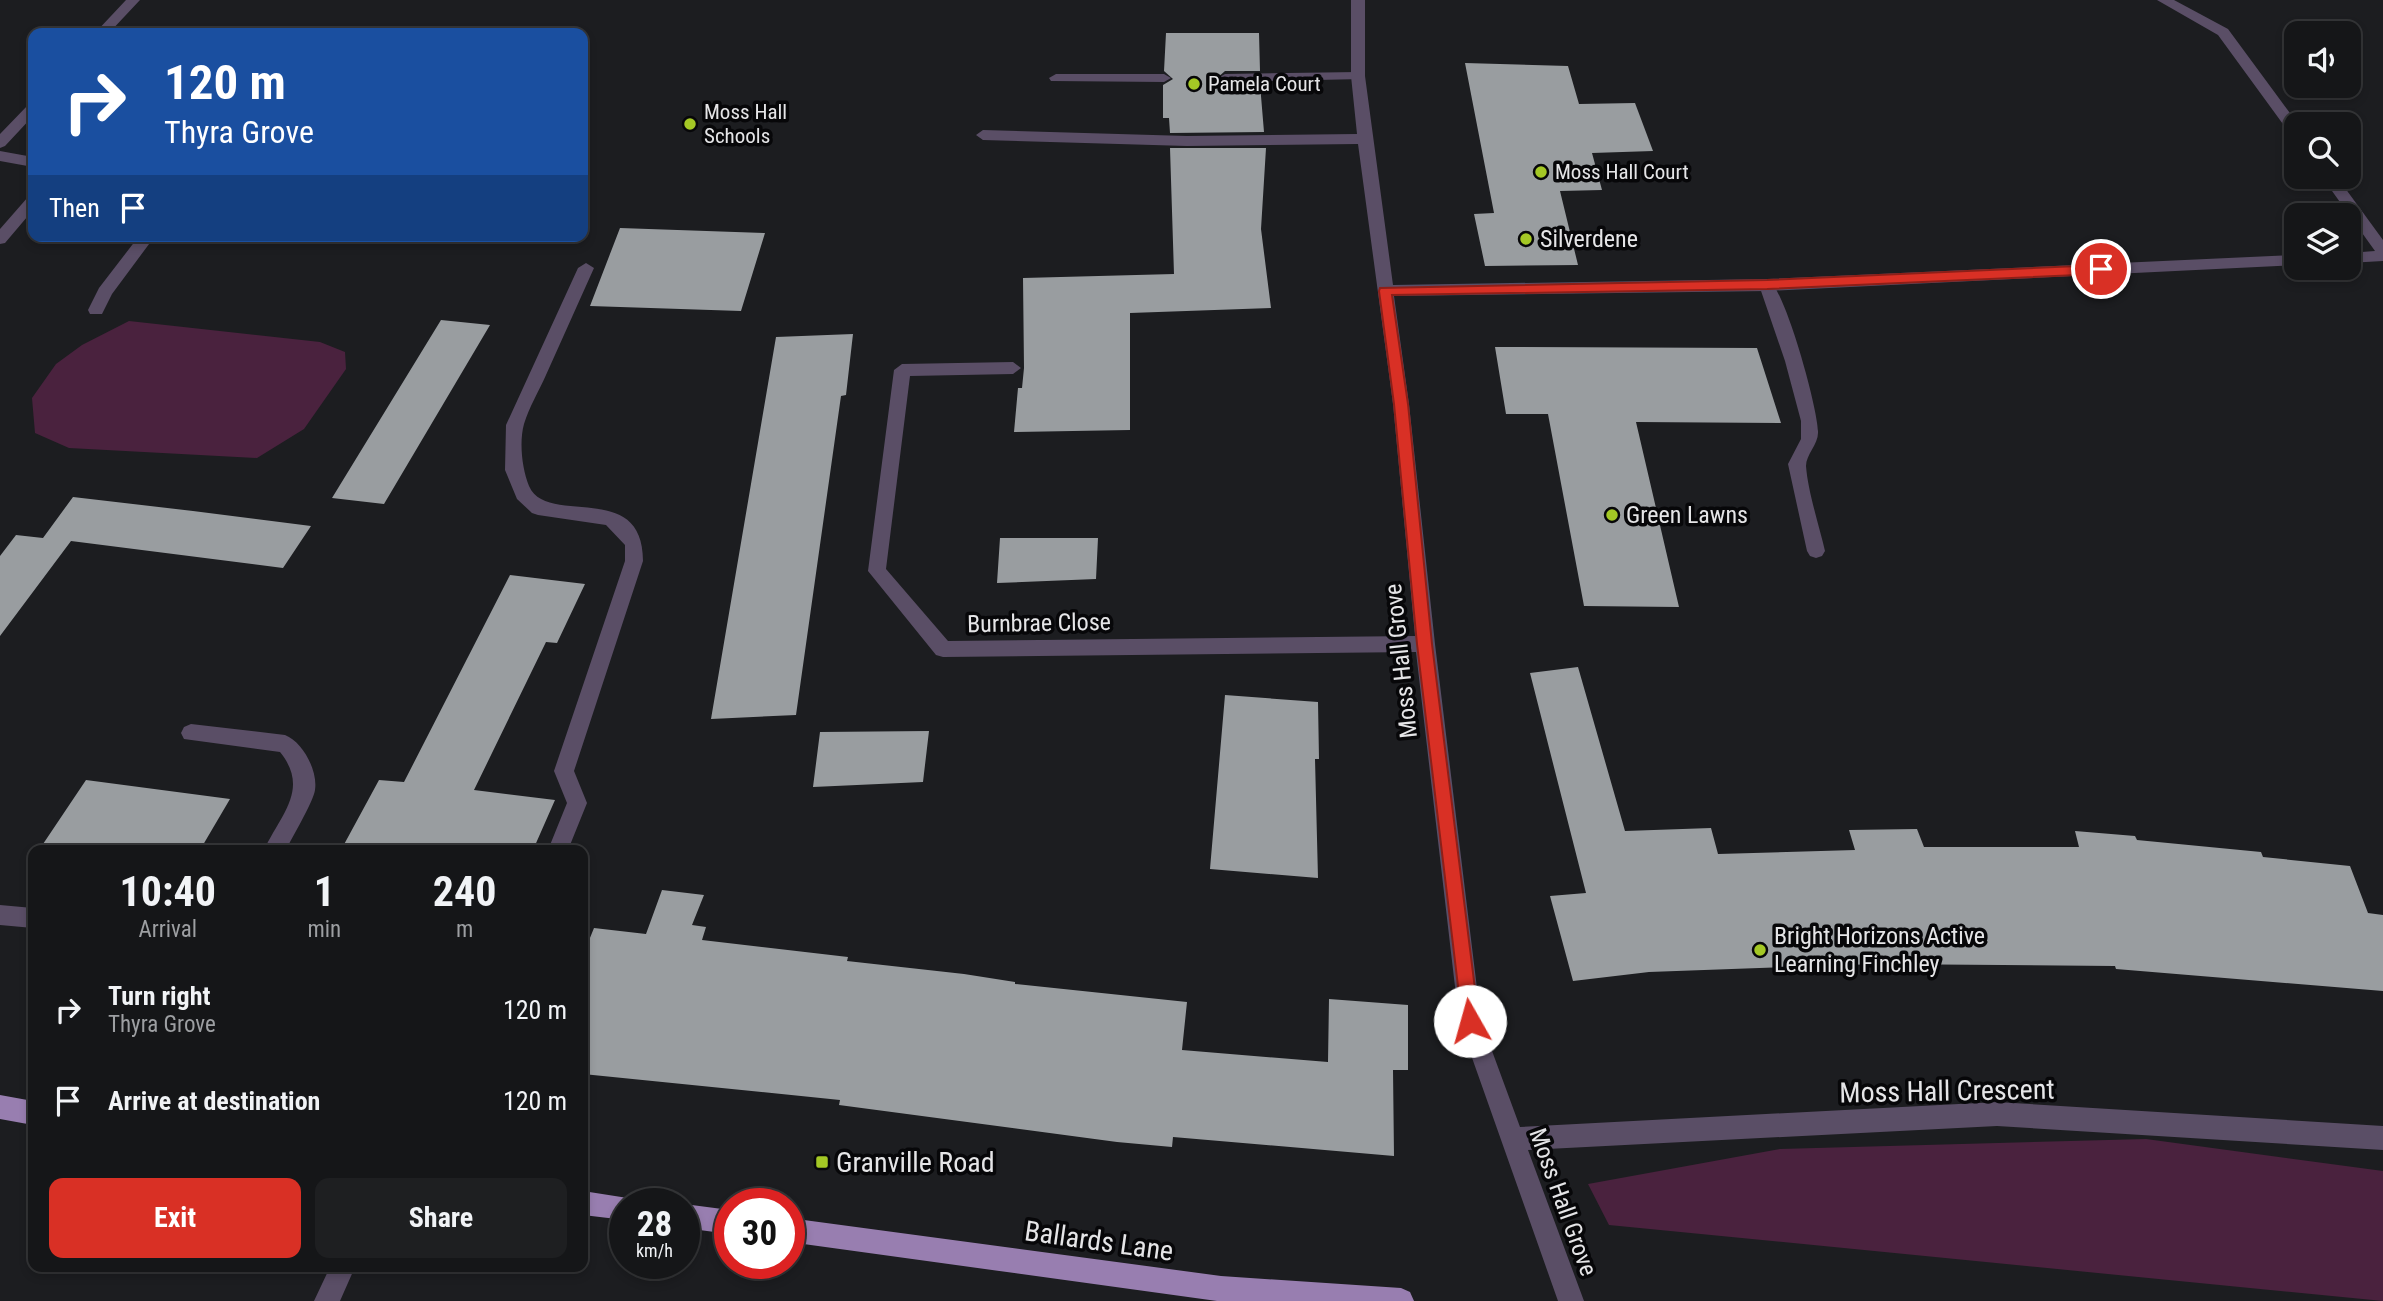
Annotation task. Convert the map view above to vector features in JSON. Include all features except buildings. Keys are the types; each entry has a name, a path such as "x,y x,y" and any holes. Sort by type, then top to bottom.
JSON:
{"main road":[{"path":"0,1108 28,1112"},
{"path":"588,1204 609,1206"},
{"name":"Ballards Lane","path":"805,1232 1220,1295 1401,1301"}],"street":[{"path":"107,28 133,0"},
{"name":"Moss Hall Grove","path":"1358,0 1358,76 1364,139 1401,404 1424,644 1470,1021 1571,1301"},
{"path":"2164,0 2223,32 2284,116"},
{"path":"1225,78 1358,76"},
{"path":"1056,78 1164,78"},
{"path":"0,144 28,113"},
{"path":"983,135 1187,141 1364,139"},
{"path":"0,156 28,161"},
{"path":"2338,189 2383,253 2361,256"},
{"path":"0,239 28,207"},
{"path":"96,310 105,292 142,242"},
{"path":"1385,291 1767,285 2284,261"},
{"path":"560,845 577,803 564,771 634,561 634,544 625,530 611,519 538,508 530,501 523,494 514,470 515,425 586,268"},
{"path":"1767,285 1811,418 1808,443 1800,452 1797,464 1816,551"},
{"name":"Burnbrae Close","path":"1013,368 902,370 877,571 943,649 1424,644"},
{"path":"191,733 285,744 300,762 305,790 278,845"},
{"path":"0,915 28,918"},
{"name":"Moss Hall Crescent","path":"1513,1139 1997,1114 2383,1138"},
{"path":"327,1301 341,1272"}],"shaded area":[{"path":"129,321 320,342 345,352 346,369 304,429 257,458 69,448 35,433 32,398 56,364 82,345"},
{"path":"2146,1139 2383,1171 2383,1301 1609,1225 1588,1184 1780,1149"}],"place":[{"name":"Pamela Court","path":"1194,84"},
{"name":"Moss Hall Schools","path":"690,124"},
{"name":"Moss Hall Court","path":"1541,172"},
{"name":"Silverdene","path":"1526,239"},
{"name":"Green Lawns","path":"1612,515"},
{"name":"Bright Horizons Active Learning Finchley","path":"1760,950"},
{"name":"Granville Road","path":"822,1162"}],"route":[{"path":"1470,1021 1424,644 1401,404 1385,291 1767,285 2101,269"}]}
